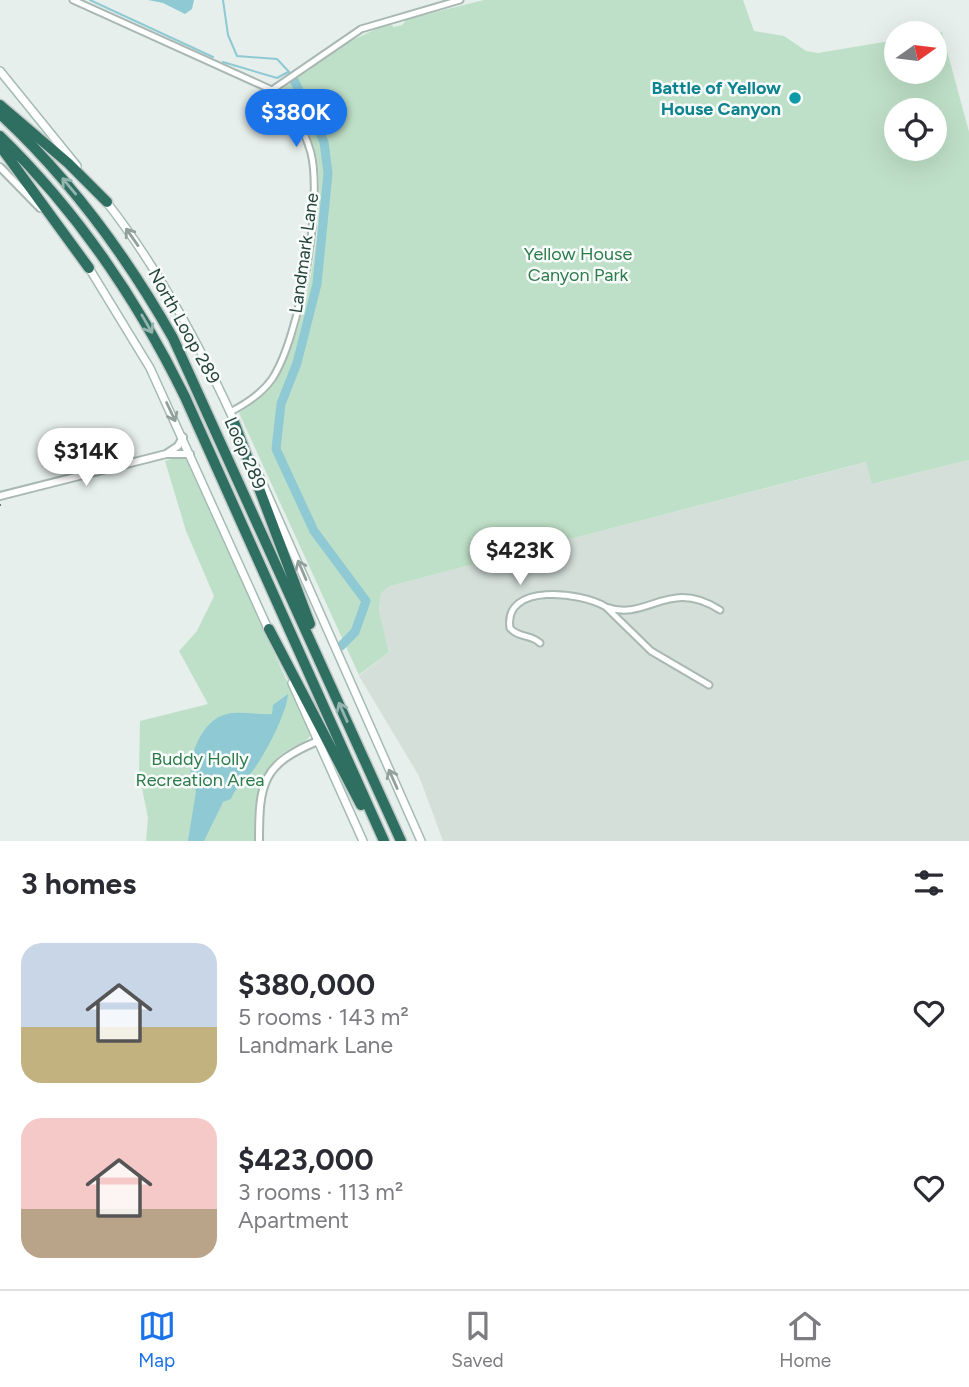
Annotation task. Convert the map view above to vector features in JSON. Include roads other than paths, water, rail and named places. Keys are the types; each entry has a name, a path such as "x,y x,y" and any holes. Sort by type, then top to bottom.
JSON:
{"highway":[{"path":"0,106 68,163 107,202"},
{"name":"Loop 289","path":"0,114 50,165 97,220 163,319 195,382 401,841"},
{"name":"Loop 289","path":"0,136 42,179 89,237 155,337 185,397 381,841"},
{"path":"0,146 89,268"},
{"path":"232,417 273,519 325,671"},
{"path":"268,629 381,841"}],"main road":[{"name":"North Loop 289","path":"0,71 107,202 166,288 232,417 421,841"},
{"path":"89,268 133,337 183,437 363,841"}],"street":[{"name":"Landmark Lane","path":"74,0 272,90 291,109 308,145 314,177 312,214 298,302 285,351 264,389 232,417"},
{"path":"272,90 361,30 460,0"},
{"path":"0,167 28,194 89,268"},
{"path":"166,454 178,446 183,437"},
{"path":"0,496 166,454 190,454"},
{"path":"540,643 530,637 516,634 510,628 511,613 522,601 543,594 588,598 620,612 684,596 702,599 720,610"},
{"path":"606,607 651,651 709,685"},
{"path":"259,841 259,804 266,779 290,753 318,741"}],"water":[{"path":"148,0 194,0 192,9 185,14 163,3"},
{"path":"288,694 279,723 256,766 231,799 223,802 204,841 188,841 196,791 192,782 192,758 201,735 217,718 227,714 272,714 273,705"}],"waterway":[{"path":"90,0 213,57"},
{"path":"223,0 228,35 237,56 277,59 291,74"},
{"path":"223,62 277,78 288,72"},
{"path":"294,80 324,142 328,173 317,284 297,363 281,404 276,449 314,531 366,601 355,632 341,646"}],"place":[{"name":"Battle of Yellow House Canyon","path":"795,98"}],"park label":[{"name":"Yellow House Canyon Park","path":"578,264"},
{"name":"Buddy Holly Recreation Area","path":"200,769"}]}
